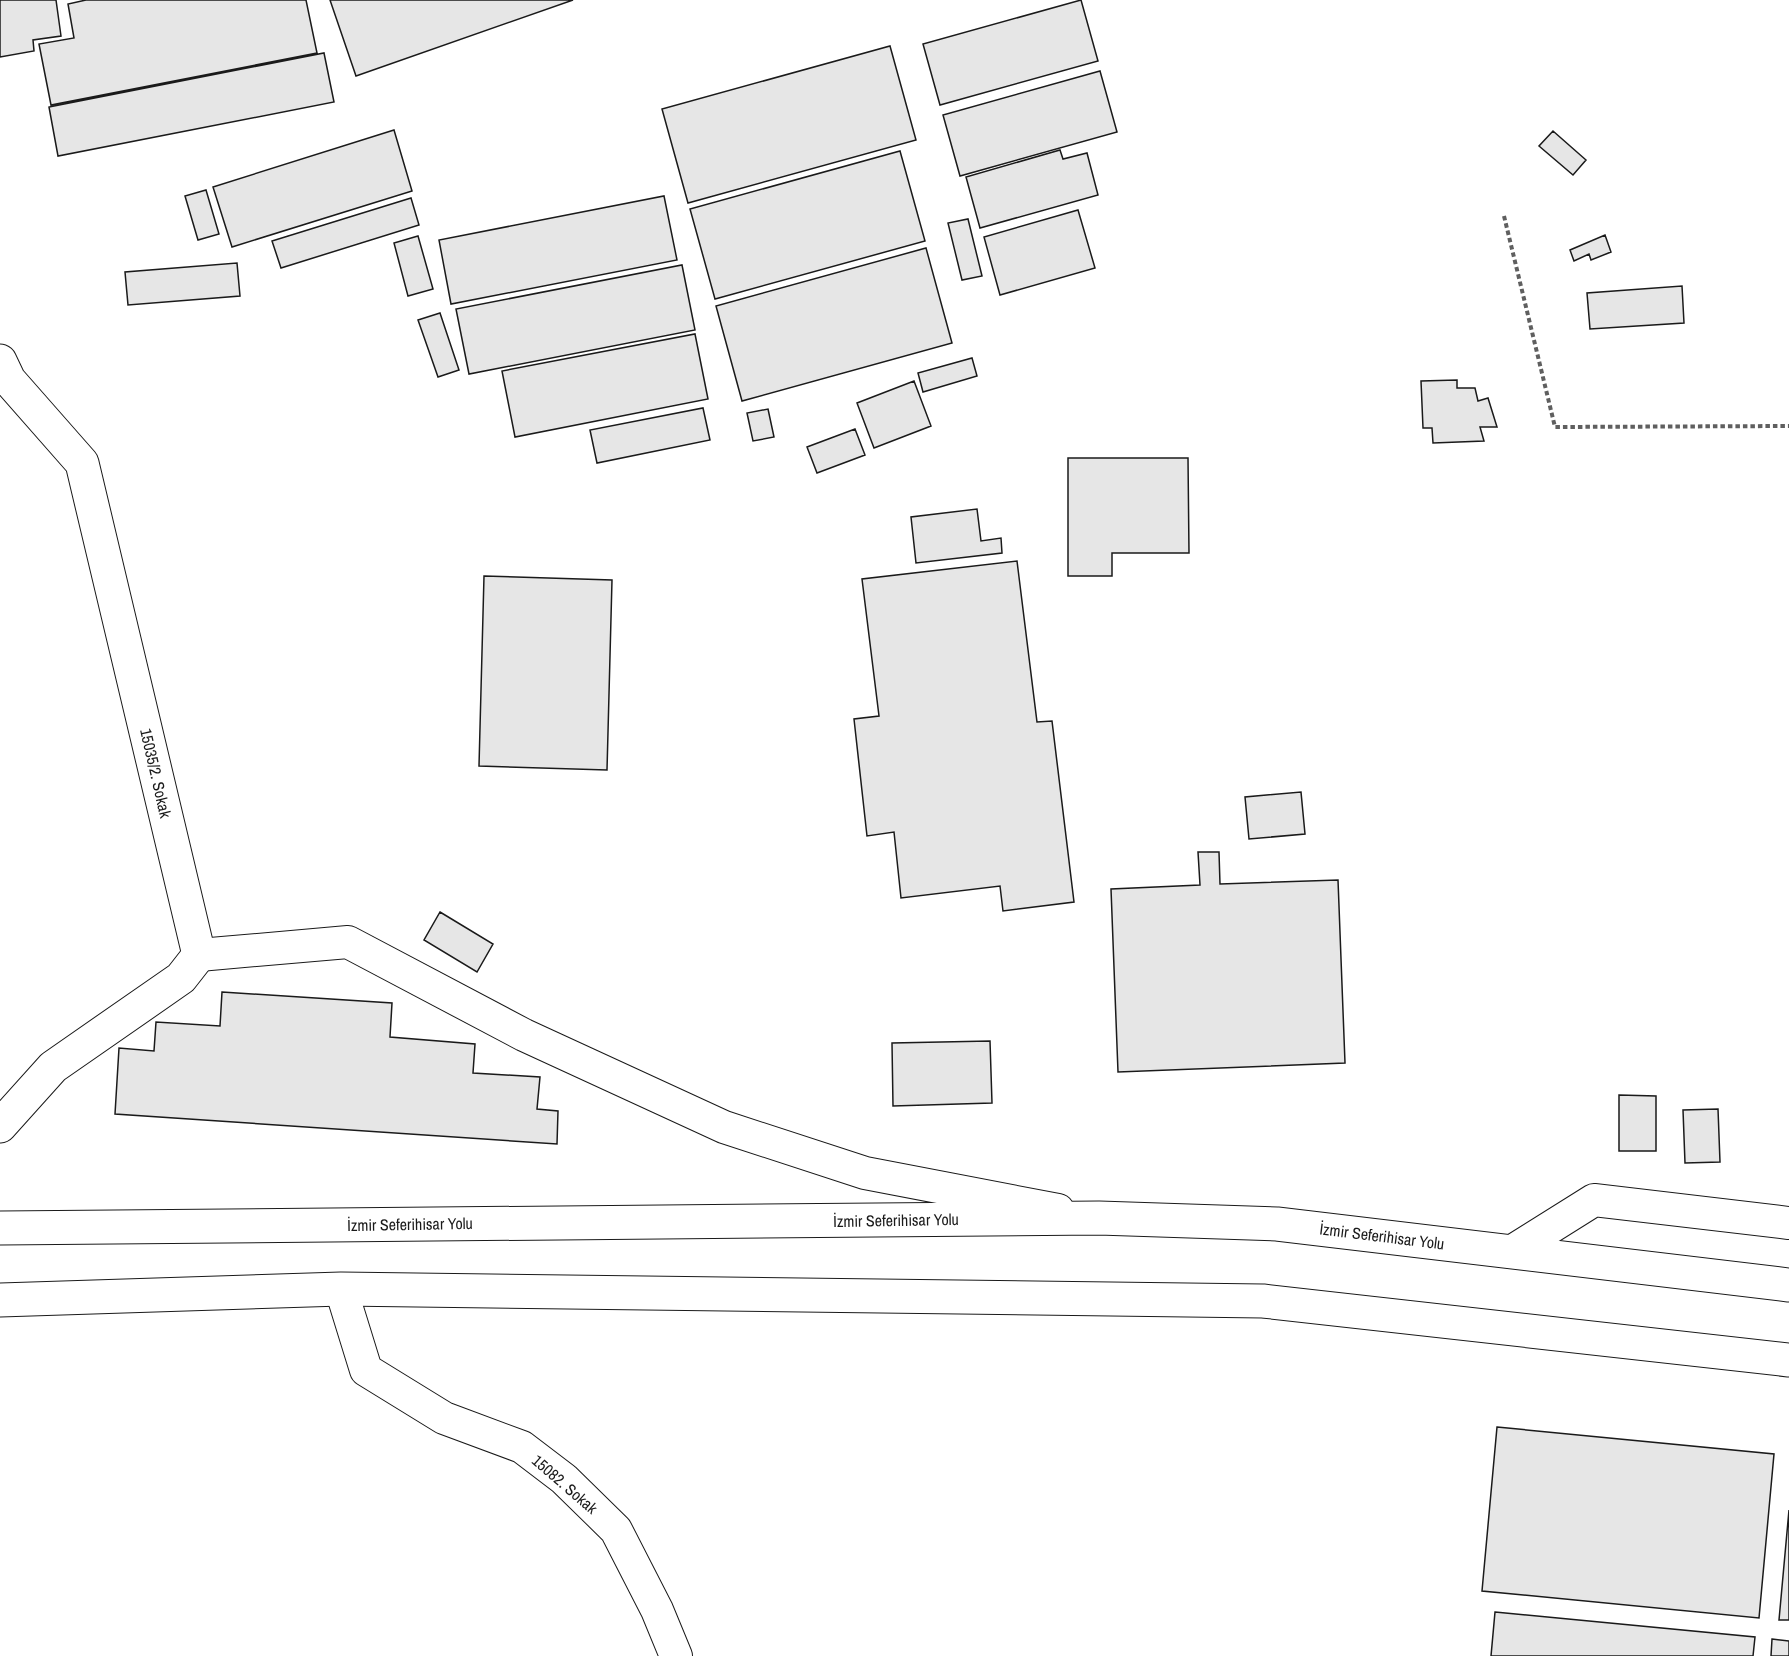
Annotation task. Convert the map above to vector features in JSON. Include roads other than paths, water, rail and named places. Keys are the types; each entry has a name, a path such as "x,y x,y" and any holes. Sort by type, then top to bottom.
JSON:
{"main road":[{"name":"15035/2. Sokak","path":"0,360 9,380 82,463 199,955"},
{"path":"0,1126 53,1067 181,978 199,955"},
{"name":"İzmir Seferihisar Yolu","path":"0,1228 1099,1218 1277,1224 1789,1286"},
{"path":"0,1300 341,1289 1263,1301 1789,1360"}],"street":[{"path":"199,955 348,942 524,1035 724,1127 865,1173 1099,1218"},
{"path":"1511,1252 1594,1200 1789,1223"},
{"name":"15082. Sokak","path":"341,1289 366,1370 444,1418 522,1447 564,1479 616,1530 657,1610 676,1656"}]}
